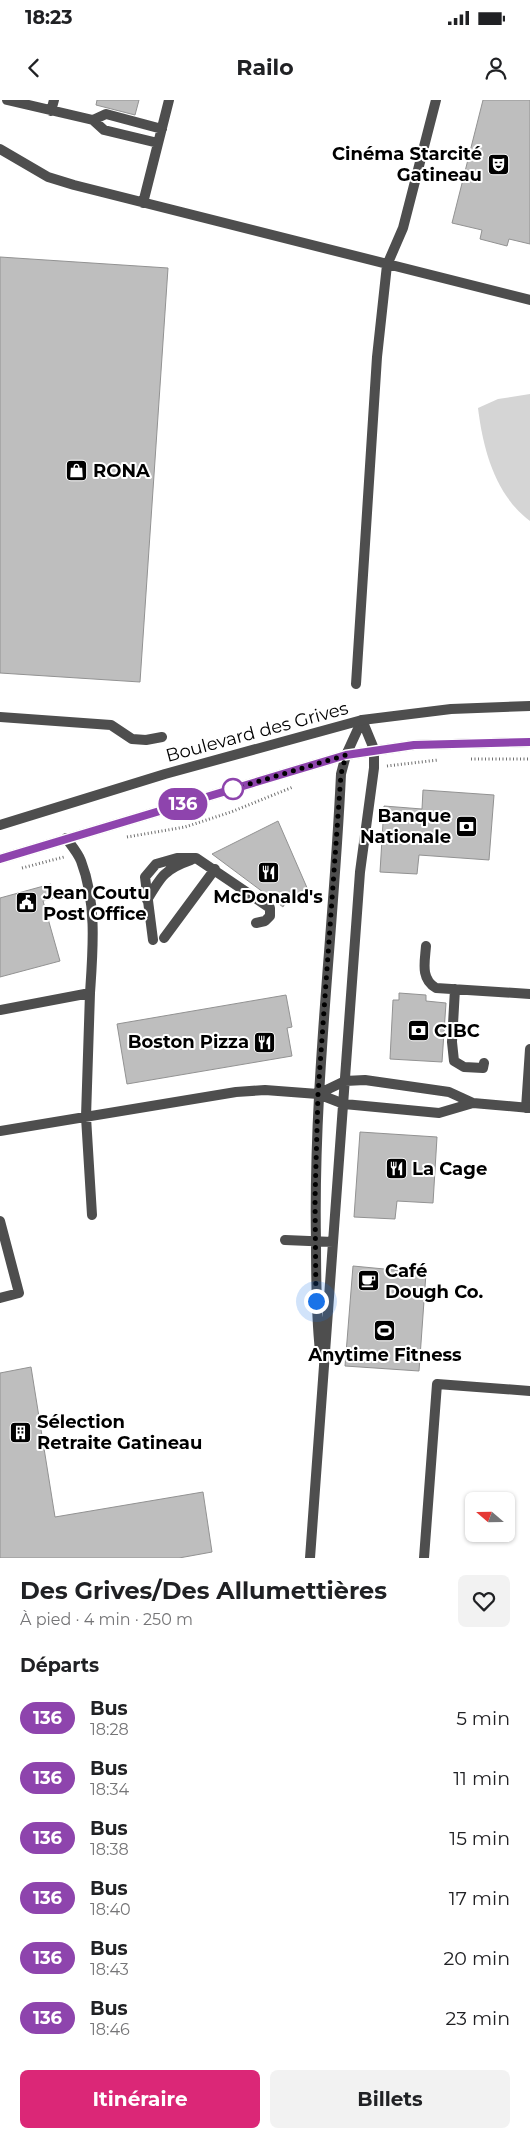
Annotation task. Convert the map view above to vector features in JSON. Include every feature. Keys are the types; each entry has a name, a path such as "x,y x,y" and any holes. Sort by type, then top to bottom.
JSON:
{"street":[{"path":"6,100 93,120 104,130 158,143"},
{"path":"51,111 54,100"},
{"path":"143,203 169,100"},
{"path":"356,684 377,357 387,265 403,228 436,100"},
{"path":"93,120 106,114 162,129"},
{"path":"0,149 48,177 143,203 530,300"},
{"name":"Boulevard des Grives","path":"0,825 165,774 362,720 451,709 530,706"},
{"path":"0,717 111,724 132,739 146,740 162,737"},
{"path":"310,1558 360,872 374,768 374,749 362,720"},
{"path":"323,1376 316,1321 318,1094 341,774 346,755 362,720"},
{"path":"0,859 346,755 374,749 449,743 530,742"},
{"path":"66,838 83,868 92,912 94,936 86,1117 92,1215"},
{"path":"153,940 145,877 156,864 177,858 196,858 215,869 270,908 270,916 265,921 256,923"},
{"path":"164,938 215,869"},
{"path":"426,946 426,980 436,988 530,994"},
{"path":"455,989 452,1042 454,1061 464,1066 483,1068 484,1063"},
{"path":"0,1010 90,993"},
{"path":"318,1094 345,1081 365,1080 449,1092 473,1103 528,1108 530,1048"},
{"path":"0,1131 236,1092 265,1090 318,1094 344,1104 439,1113 473,1103"},
{"path":"0,1221 19,1293 0,1298"},
{"path":"285,1240 333,1242"},
{"path":"424,1558 437,1384 530,1390"}],"path":[{"path":"384,767 443,759"},
{"path":"469,759 530,759"},
{"path":"119,838 185,827 231,812 298,785"},
{"path":"19,869 76,854"}],"shaded area":[{"path":"530,394 530,521 518,510 499,485 487,455 478,408 498,399"}],"building":[{"path":"97,100 139,100 135,115 96,105"},
{"name":"Cinéma Starcité Gatineau","path":"483,100 530,100 530,244 509,239 507,246 480,239 482,230 452,223"},
{"name":"RONA","path":"0,257 168,268 140,682 0,673"},
{"path":"423,790 494,795 489,860 419,855 417,874 380,872 384,806 422,809"},
{"name":"McDonald's","path":"278,821 308,890 288,898 283,907 212,854"},
{"path":"51,884 55,898 43,901 60,961 0,977 0,898"},
{"name":"CIBC","path":"399,993 426,995 426,1001 446,1003 442,1062 390,1059 393,1000 399,1000"},
{"path":"286,995 292,1027 287,1028 292,1056 127,1084 117,1024"},
{"name":"La Cage","path":"360,1132 437,1137 433,1203 397,1201 395,1219 354,1217"},
{"name":"Anytime Fitness","path":"353,1266 426,1273 419,1371 345,1366"},
{"name":"Sélection Retraite Gatineau","path":"31,1367 55,1517 203,1492 212,1552 179,1558 0,1558 0,1373"}],"bus line":[{"name":"136","path":"0,859 346,755 374,749 414,745 530,742"}],"place":[{"name":"Cinéma Starcité Gatineau","path":"498,164"},
{"name":"RONA","path":"77,471"},
{"name":"Banque Nationale","path":"467,826"},
{"name":"McDonald's","path":"268,872"},
{"name":"Jean Coutu Post Office","path":"27,903"},
{"name":"CIBC","path":"418,1031"},
{"name":"Boston Pizza","path":"265,1042"},
{"name":"La Cage","path":"396,1169"},
{"name":"Café Dough Co.","path":"369,1281"},
{"name":"Anytime Fitness","path":"385,1330"},
{"name":"Sélection Retraite Gatineau","path":"21,1432"}],"route":[{"path":"233,789 346,755 341,774 318,1094 315,1199 316,1301"}]}
